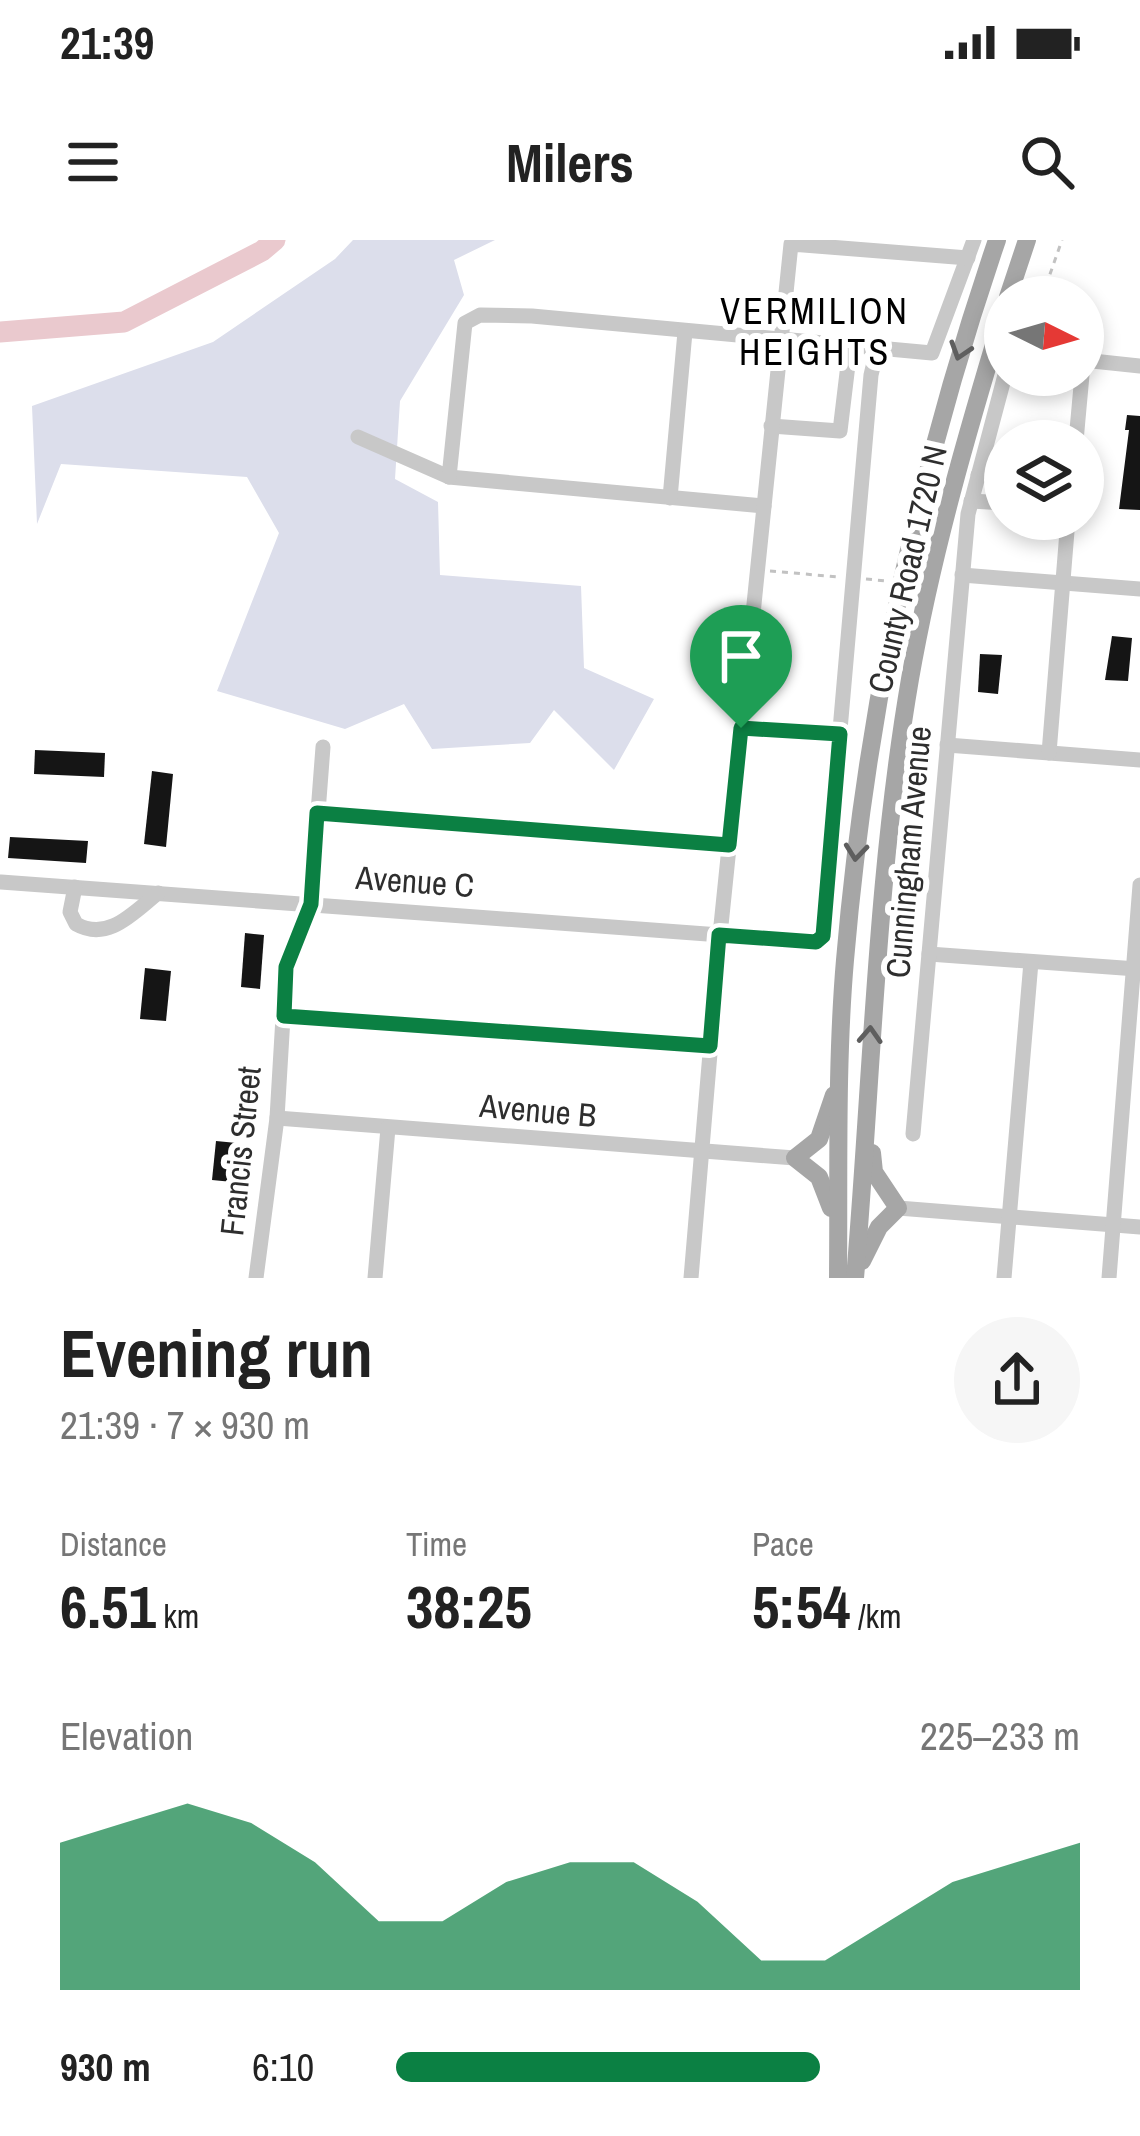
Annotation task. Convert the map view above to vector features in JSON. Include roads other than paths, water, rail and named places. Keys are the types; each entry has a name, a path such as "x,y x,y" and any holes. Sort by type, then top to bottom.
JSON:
{"main road":[{"name":"County Road 1720 N","path":"840,1074 845,964 884,659 927,469 997,240"},
{"path":"1015,276 1028,240"},
{"name":"County Road 1720 N","path":"855,1278 890,819 910,677 938,549 984,384"},
{"path":"838,1236 826,1188 795,1158 824,1130 840,1074"},
{"path":"838,1278 840,1074"},
{"path":"855,1278 868,1245 898,1208 874,1172 866,1100"}],"street":[{"path":"449,477 465,323 480,314 932,353 974,240"},
{"path":"691,1278 719,935 790,244 860,244 968,258"},
{"path":"670,498 685,332"},
{"path":"772,426 840,431 850,348"},
{"path":"741,728 840,734 877,350"},
{"path":"1104,362 1140,366"},
{"name":"Cunningham Avenue","path":"913,1134 962,575 971,501 999,396"},
{"path":"358,437 449,477 764,506"},
{"path":"978,475 984,475"},
{"path":"971,501 984,502"},
{"path":"1049,754 1066,540"},
{"path":"962,575 1140,589"},
{"name":"Avenue C","path":"1,882 816,942 823,936 840,734"},
{"path":"947,745 1140,760"},
{"name":"Francis Street","path":"256,1278 277,1118 286,967 311,904 323,747"},
{"path":"317,813 729,845"},
{"path":"1109,1278 1140,885"},
{"path":"75,887 70,913 76,924 95,932 111,929 158,893"},
{"path":"929,954 1136,969"},
{"path":"1004,1278 1031,962"},
{"path":"284,1016 710,1046"},
{"name":"Avenue B","path":"277,1118 795,1158"},
{"path":"375,1278 388,1128"},
{"path":"898,1208 1140,1227"}],"waterway":[{"path":"0,332 124,322 275,240"}],"district":[{"name":"VERMILION HEIGHTS","path":"815,332"}]}
